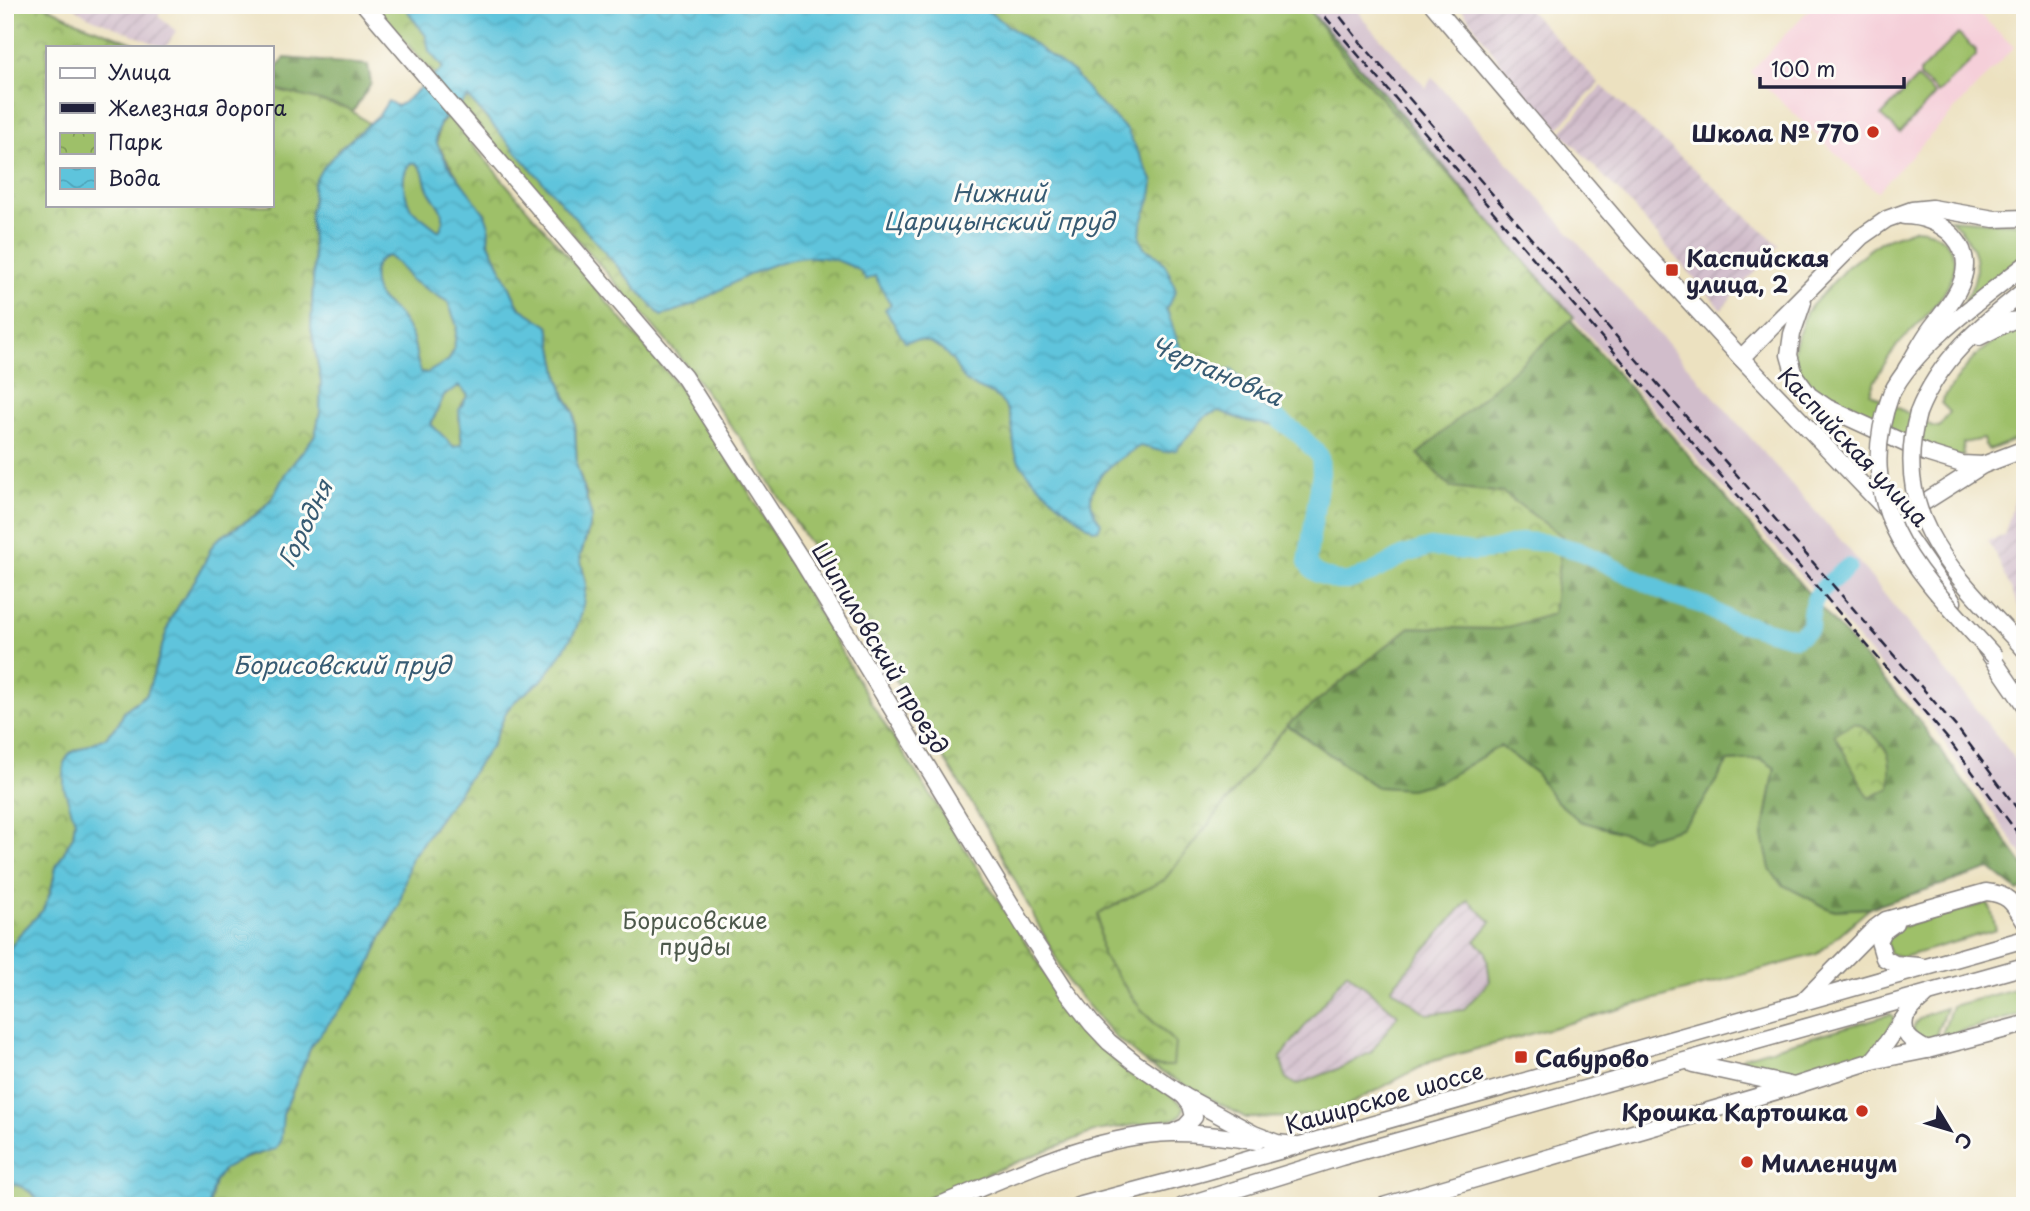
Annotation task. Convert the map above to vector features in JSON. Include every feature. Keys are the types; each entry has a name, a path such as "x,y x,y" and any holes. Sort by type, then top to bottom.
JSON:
{"main road":[{"name":"Шипиловский проезд","path":"365,5 684,377 803,562 1024,926 1068,992 1109,1042 1184,1096 1239,1127 1277,1143 1296,1145"},
{"name":"Каспийская улица","path":"1424,5 1428,14 1741,358 1896,520 2025,706"},
{"name":"Каспийская улица","path":"1433,5 1628,234"},
{"path":"1741,358 1861,237 1894,216 1912,210 1932,208 1994,219 2025,218"},
{"path":"1894,216 1917,217 1947,230 1961,246 1965,264 1962,286 1930,330 1891,394 1882,421 1877,459 1882,496 1893,527 1929,583 2025,688"},
{"path":"1906,369 1985,296 2025,265"},
{"path":"2025,290 1970,335 1951,356 1932,383 1919,413 1911,446 1916,503 1933,541 1958,575 2025,650"},
{"path":"1805,296 1791,334 1789,355 1795,376 1809,395 1828,408 1926,453 1962,464 1983,465"},
{"path":"1951,356 1992,329 2011,321 2025,319"},
{"path":"1896,520 1983,465 2025,449"},
{"path":"1800,1005 1886,920 1986,892 2001,893 2011,901 2025,922"},
{"path":"1904,916 1884,931 1879,941 1884,958 1895,964 1932,967"},
{"name":"Каширское шоссе","path":"1078,1206 1800,1005 2025,939"},
{"name":"Каширское шоссе","path":"1183,1206 1341,1157 2022,967"},
{"path":"1872,1061 1887,1045 1909,1010 1932,991"},
{"path":"1909,1010 1904,1024 1905,1034 1913,1042 1927,1049"},
{"path":"1383,1206 1872,1061 2025,1024"},
{"path":"1683,1063 1794,1086"},
{"path":"1727,1070 1736,1086 1730,1105"},
{"path":"1173,1132 1185,1127 1194,1117 1191,1105 1184,1096"},
{"path":"937,1206 1078,1151 1138,1136 1173,1132 1277,1143"}],"shaded area":[{"path":"71,5 163,5 158,16 176,31 167,46 161,46 87,16"},
{"path":"1305,5 1354,5 1368,25 1426,88 1432,77 1846,546 2013,756 2025,782 2025,859 1935,729 1375,91"},
{"path":"1459,5 1524,5 1599,83 1559,128 1520,90"},
{"name":"Школа № 770","path":"1813,5 1970,5 2014,47 1877,192 1750,72"},
{"path":"1602,86 1779,245 1721,309 1624,197 1561,132"},
{"path":"2025,464 2025,621 1987,541 2004,536"},
{"path":"1468,900 1491,922 1486,951 1490,981 1463,1010 1427,1015 1391,988"},
{"path":"1347,972 1398,1015 1371,1052 1345,1066 1295,1085 1287,1079 1279,1058"}],"green space":[{"path":"5,5 44,5 80,23 141,46 46,46 46,206 273,206 273,89 347,108 370,124 341,148 313,185 310,214 314,260 311,328 321,381 320,413 315,435 285,474 273,497 258,513 218,539 212,546 200,572 171,618 147,694 125,710 119,723 105,738 70,753 64,763 75,821 73,836 56,867 51,891 43,910 19,935 5,956"},
{"path":"373,5 1305,5 1342,54 1574,317 1418,454 1450,487 1503,493 1562,536 1553,614 1501,629 1410,627 1287,725 1164,880 1098,914 1102,955 1143,1012 1175,1043 1173,1066 1150,1066 1115,1037 1070,985 990,833 868,635 751,453 680,357"},
{"path":"1176,5 1305,5 1392,103 1570,319 1918,719 2025,867 2025,887 2018,891 1990,869 1870,908 1831,910 1781,884 1770,869 1763,836 1775,768 1761,759 1728,761 1702,804 1681,828 1643,839 1580,821 1554,799 1535,772 1500,746 1441,781 1410,789 1377,787 1287,725 1410,627 1501,629 1503,493 1450,487 1418,454"},
{"path":"1958,34 1976,50 1976,56 1938,93 1920,77 1920,72"},
{"path":"285,58 368,65 371,83 337,137 273,203 273,70"},
{"path":"1917,78 1935,95 1900,133 1881,116"},
{"name":"Борисовские пруды","path":"448,116 676,383 735,468 871,703 1058,993 1108,1050 1180,1102 1184,1108 1181,1115 1175,1119 1096,1131 905,1206 645,1206 643,1203 639,1206 209,1206 216,1179 222,1171 237,1161 264,1153 279,1145 283,1114 312,1044 368,969 381,938 392,921 410,860 492,745 507,710 541,681 575,631 586,582 580,557 590,527 586,493 577,467 575,417 559,378 549,326 519,307 488,241 489,226 437,144 439,126"},
{"path":"411,163 416,163 421,169 428,189 441,209 443,219 439,231 410,209 404,179"},
{"path":"1950,219 2025,224 2025,253 1966,302 1975,278 1975,257 1966,237"},
{"path":"1914,229 1931,232 1944,240 1953,254 1954,268 1942,297 1893,351 1878,374 1870,393 1932,426 1939,427 1950,412 1941,403 1966,367 1998,339 2025,329 2025,436 1989,450 1983,439 1963,443 1964,456 1950,457 1846,412 1804,383 1793,351 1806,312 1847,267 1881,241"},
{"path":"388,256 411,280 448,302 457,326 454,349 449,360 428,373 421,372 413,340 404,323 376,291 373,279 375,267 382,258"},
{"path":"459,385 468,395 461,405 459,420 462,444 454,447 431,425 444,395"},
{"path":"1854,723 1875,737 1889,758 1890,788 1869,798 1834,734"},
{"path":"1287,725 1377,787 1441,781 1500,746 1535,772 1554,799 1702,804 1728,761 1761,759 1775,768 1763,836 1831,910 1870,908 1817,954 1430,1062 1339,1110 1295,1117 1246,1118 1150,1066 1175,1043 1143,1012 1102,955 1098,914 1164,880","holes":["1468,900 1491,922 1475,941 1486,951 1490,981 1463,1010 1427,1014 1391,988","1347,972 1398,1015 1371,1052 1345,1066 1296,1085 1287,1079 1280,1058"]},
{"path":"1987,903 1996,930 1904,957 1890,954 1886,941 1897,928"},
{"path":"2025,986 2025,1013 1941,1037 1952,1006"},
{"path":"1946,1008 1935,1037 1916,1035 1912,1029 1914,1024 1922,1017"},
{"path":"1891,1014 1894,1018 1883,1044 1871,1054 1791,1074 1741,1060 1743,1057"},
{"path":"5,1181 31,1192 40,1206 5,1206"}],"water":[{"path":"403,5 970,5 989,12 1075,74 1094,98 1127,130 1153,182 1140,238 1144,248 1162,261 1171,277 1176,291 1166,309 1183,351 1210,372 1232,370 1255,401 1279,414 1299,434 1286,428 1245,421 1220,411 1207,415 1176,450 1165,452 1140,446 1118,460 1099,478 1093,488 1093,510 1101,523 1099,529 1093,530 1046,492 1022,466 1016,453 1011,418 999,399 966,381 953,361 936,345 918,340 905,342 885,309 891,305 875,276 866,280 855,268 827,258 788,260 750,274 696,303 661,316 468,97 440,123 437,144 447,163 485,214 489,226 488,241 519,307 549,326 559,378 574,413 577,467 592,517 580,557 586,585 582,612 575,631 541,681 507,710 492,745 410,860 399,906 368,969 355,991 312,1044 283,1114 281,1139 276,1149 246,1157 224,1169 215,1181 209,1206 40,1206 31,1192 5,1181 5,956 19,935 43,910 51,891 56,867 73,836 75,821 64,788 64,763 70,753 105,738 119,723 125,710 147,694 171,618 200,572 212,546 218,539 259,513 315,435 320,413 321,381 311,328 314,260 310,214 313,185 321,170 341,148 379,115 388,101 397,106 403,103 443,68 429,51 426,36","holes":["411,163 416,163 421,169 428,189 441,209 443,219 439,231 411,209 404,179","388,256 411,280 448,302 457,326 454,349 449,360 427,373 421,372 413,340 404,323 376,291 375,267 382,258","459,386 468,395 459,410 462,444 454,447 431,424 444,395"]}],"waterway":[{"name":"Чертановка","path":"1279,420 1299,434 1320,456 1321,473 1307,562 1318,574 1337,581 1348,581 1371,573 1404,555 1430,547 1474,552 1524,541 1549,543 1579,551 1671,595 1705,606 1729,620 1796,638 1810,628 1812,606 1820,592 1848,567"}],"railway":[{"path":"1315,5 1948,739 2025,843"},
{"path":"1331,5 1361,43 1958,729 2025,819"}],"place":[{"name":"Школа № 770","path":"1873,132"},
{"name":"Каспийская улица, 2","path":"1672,270"},
{"name":"Сабурово","path":"1521,1057"},
{"name":"Крошка Картошка","path":"1862,1111"},
{"name":"Миллениум","path":"1747,1162"}],"water label":[{"name":"Нижний Царицынский пруд","path":"999,206"},
{"name":"Городня","path":"304,523"},
{"name":"Борисовский пруд","path":"342,664"}]}
